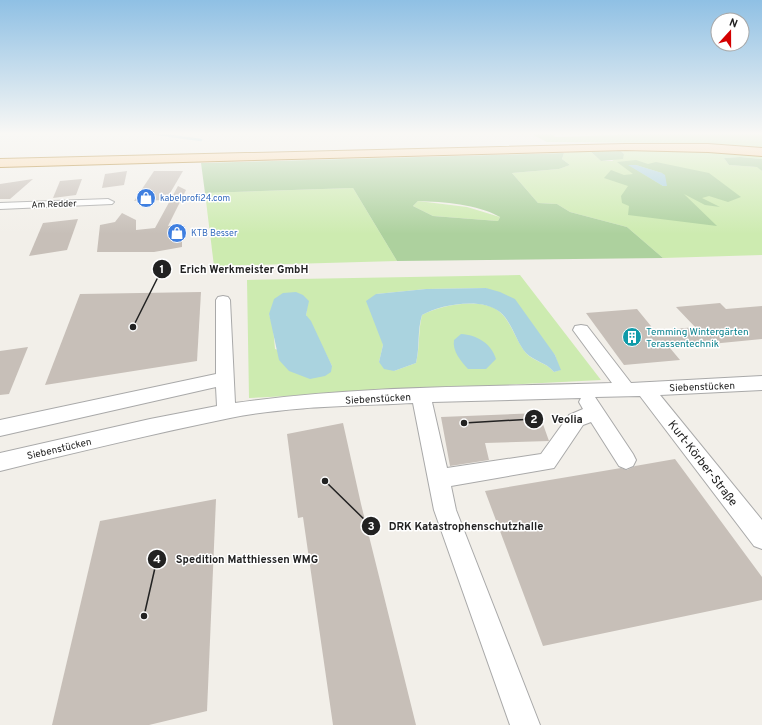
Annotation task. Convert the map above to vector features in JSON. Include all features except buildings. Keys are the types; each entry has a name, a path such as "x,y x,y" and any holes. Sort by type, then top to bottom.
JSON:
{"street":[{"name":"Am Redder","path":"0,206 108,202"},
{"path":"223,300 226,412"},
{"name":"Kurt-Körber-Straße","path":"582,330 635,388 762,538"},
{"path":"0,428 225,379"},
{"name":"Siebenstücken","path":"0,462 139,429 226,412 302,402 421,395 580,391 762,383"},
{"path":"580,391 626,460"},
{"path":"421,395 445,510 525,725"},
{"path":"438,479 547,462 576,420 594,412"}],"green space":[{"path":"202,167 565,167 559,169 512,173 538,203 557,204 570,212 627,227 663,258 397,261 353,188 205,193","holes":["418,201 471,206 500,217 498,221 433,216 413,206"]},
{"path":"565,167 758,167 762,171 762,255 663,258 627,227 570,212 557,204 538,203 512,173 559,169"},
{"path":"623,167 632,167 663,186 662,173 642,167 679,167 709,173 741,197 728,202 709,196 702,198 720,207 705,205 684,194 717,226 628,215 629,206 622,203 621,196 628,186 604,178 611,170 624,175 633,174"},
{"path":"755,167 762,167 762,171"},
{"path":"353,188 397,261 214,266 205,193"},
{"path":"418,201 467,207 500,217 498,221 433,216 413,206"},
{"path":"520,275 601,380 249,398 247,280","holes":["486,288 555,355 560,370 554,372 547,366 529,356 519,343 508,322 501,313 494,308 474,304 451,305 422,315 416,363 394,371 379,362 383,345 376,294 426,289","308,301 306,315 332,366 275,349 273,327 269,314"]}],"water":[{"path":"631,167 642,167 662,173 665,175 667,186 663,186"},
{"path":"486,288 500,292 515,299 555,355 561,370 554,372 548,366 526,353 508,321 500,312 492,307 472,303 450,305 422,315 416,363 394,371 384,369 379,362 383,345 366,301 376,294 426,289"},
{"path":"296,292 303,295 309,301 306,315 311,321 332,366 331,372 325,376 310,379 289,371 279,360 269,314 274,299 283,293"},
{"path":"461,334 478,338 491,348 496,359 486,369 468,369 460,359 454,348 454,340"}],"place":[{"name":"kabelprofi24.com","path":"146,198"},
{"name":"KTB Besser","path":"177,233"},
{"name":"Erich Werkmeister GmbH","path":"133,327"},
{"name":"Temming Wintergärten Terassentechnik","path":"632,337"},
{"name":"Veolia","path":"464,423"},
{"name":"DRK Katastrophenschutzhalle","path":"325,481"},
{"name":"Spedition Matthiessen WMG","path":"144,616"}]}
